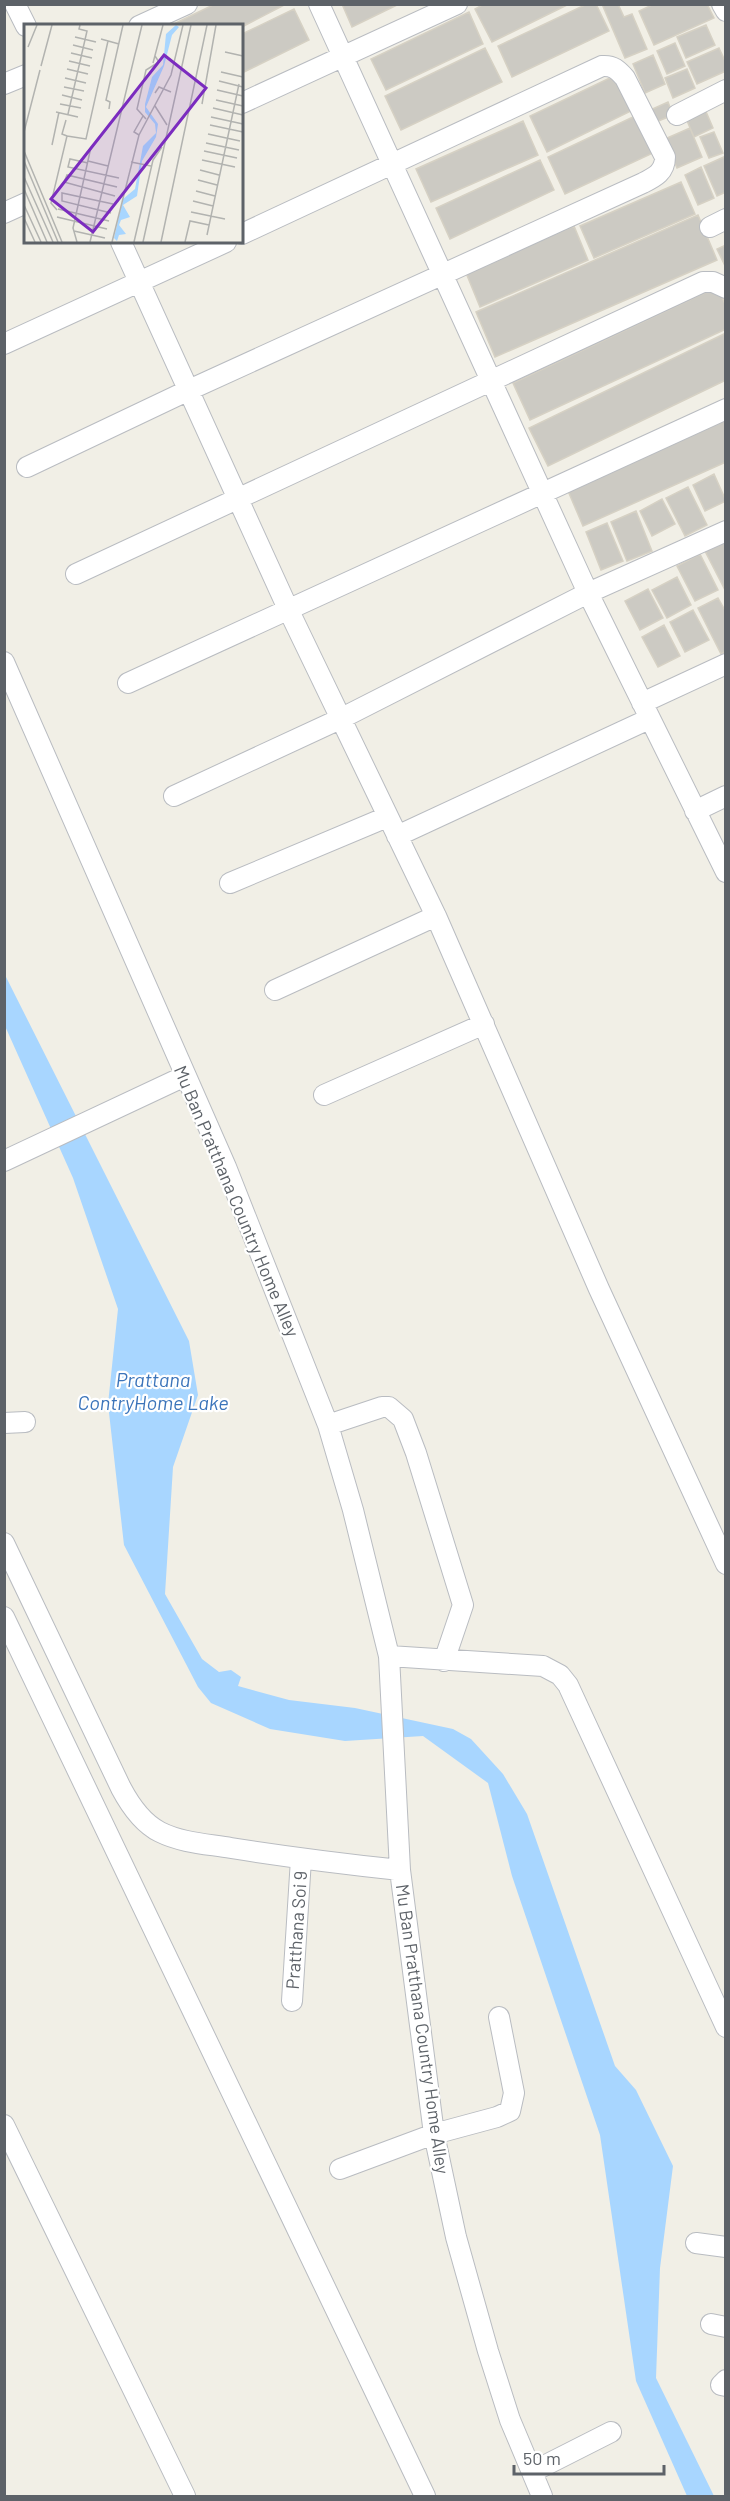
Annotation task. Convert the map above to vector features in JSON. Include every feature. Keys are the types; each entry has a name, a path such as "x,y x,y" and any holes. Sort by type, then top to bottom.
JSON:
{"street":[{"path":"15,4 25,24"},
{"path":"143,24 187,4"},
{"path":"319,4 588,593 726,873"},
{"path":"243,103 457,4"},
{"path":"722,4 726,11"},
{"path":"27,467 189,390 654,177 660,173 665,164 665,157 625,78 610,65 603,66 243,234"},
{"path":"4,84 24,76"},
{"path":"677,115 726,90"},
{"path":"4,213 24,204"},
{"path":"121,243 289,610 436,916 599,1289 726,1564"},
{"path":"4,344 224,243"},
{"path":"76,574 703,282 713,282 726,288"},
{"path":"128,684 726,409"},
{"path":"174,796 340,719 588,593 726,531"},
{"name":"Mu Ban Pratthana Country Home Alley","path":"4,663 226,1167 327,1425 353,1510 389,1656 400,1870 434,2134 456,2237 488,2351 510,2420 542,2496"},
{"path":"397,836 645,711 726,664"},
{"path":"695,811 726,796"},
{"path":"231,883 387,817"},
{"path":"275,990 436,916"},
{"path":"324,1095 484,1024"},
{"path":"4,1161 185,1076"},
{"path":"327,1425 382,1407 389,1407 403,1419 416,1453 463,1605 444,1661"},
{"path":"4,1423 25,1422"},
{"name":"Mu Ban Pratthana Country Home Alley","path":"4,1544 125,1796 143,1819 158,1832 179,1839 301,1859 400,1870"},
{"path":"4,1617 425,2496"},
{"path":"389,1656 543,1666 552,1670 568,1685 726,2027"},
{"name":"Pratthana Soi 9","path":"292,2001 301,1859"},
{"path":"340,2169 434,2134 497,2117 510,2111 514,2093 499,2016"},
{"path":"4,2125 186,2496"},
{"path":"696,2243 726,2247"},
{"path":"726,2379 721,2385 726,2386"},
{"path":"532,2472 611,2432"}],"water":[{"name":"Prattana ContryHome Lake","path":"4,973 189,1341 198,1395 173,1467 165,1594 202,1659 219,1672 231,1670 241,1677 238,1686 289,1700 355,1708 453,1729 471,1739 503,1774 527,1814 615,2066 636,2090 673,2166 660,2268 656,2378 714,2496 687,2496 636,2381 600,2135 512,1876 488,1783 423,1736 345,1741 270,1729 211,1703 198,1687 124,1545 108,1404 118,1309 73,1178 5,1026"}],"building":[{"path":"215,4 286,4 243,26 243,24 176,23"},
{"path":"342,4 399,4 352,27"},
{"path":"484,4 569,4 492,42 475,9"},
{"path":"587,4 596,4 609,31 512,77 498,46"},
{"path":"602,4 618,4 624,17 632,14 647,49 625,58"},
{"path":"654,4 707,4 714,18 654,45 639,11"},
{"path":"294,9 309,40 243,73 243,34"},
{"path":"469,12 483,44 386,90 371,59"},
{"path":"706,25 715,45 686,58 677,37"},
{"path":"675,43 685,66 667,74 657,51"},
{"path":"485,48 502,82 401,130 385,96"},
{"path":"719,48 726,63 726,71 697,84 687,62"},
{"path":"653,55 665,84 645,93 633,64"},
{"path":"687,69 695,88 673,98 665,78"},
{"path":"616,75 633,110 547,152 530,116"},
{"path":"668,102 673,115 651,124 646,112"},
{"path":"704,107 713,128 694,137 685,116"},
{"path":"635,116 653,153 565,194 548,157"},
{"path":"523,121 538,155 431,202 416,169"},
{"path":"690,128 702,157 677,168 665,139"},
{"path":"714,132 723,153 709,158 700,137"},
{"path":"726,156 726,192 717,196 704,166"},
{"path":"540,160 554,190 450,239 436,208"},
{"path":"701,167 714,198 698,205 685,175"},
{"path":"681,182 695,214 594,258 580,226"},
{"path":"698,215 717,260 495,357 476,312"},
{"path":"574,226 588,260 480,307 466,273"},
{"path":"726,245 726,268 717,249"},
{"path":"717,287 726,306 726,329 530,420 513,383"},
{"path":"726,333 726,380 548,466 529,428"},
{"path":"726,420 726,462 583,526 568,491"},
{"path":"714,474 726,501 705,511 693,485"},
{"path":"688,487 707,525 685,536 666,498"},
{"path":"662,499 675,524 652,536 640,511"},
{"path":"636,511 652,551 627,561 611,522"},
{"path":"607,523 623,561 601,570 586,532"},
{"path":"726,541 726,592 705,551"},
{"path":"700,554 718,590 695,601 677,566"},
{"path":"677,577 691,605 667,618 652,590"},
{"path":"648,589 663,618 640,630 625,601"},
{"path":"718,598 726,612 726,651 721,654 698,608"},
{"path":"693,610 709,640 685,652 670,622"},
{"path":"664,625 680,656 658,667 642,637"}]}
